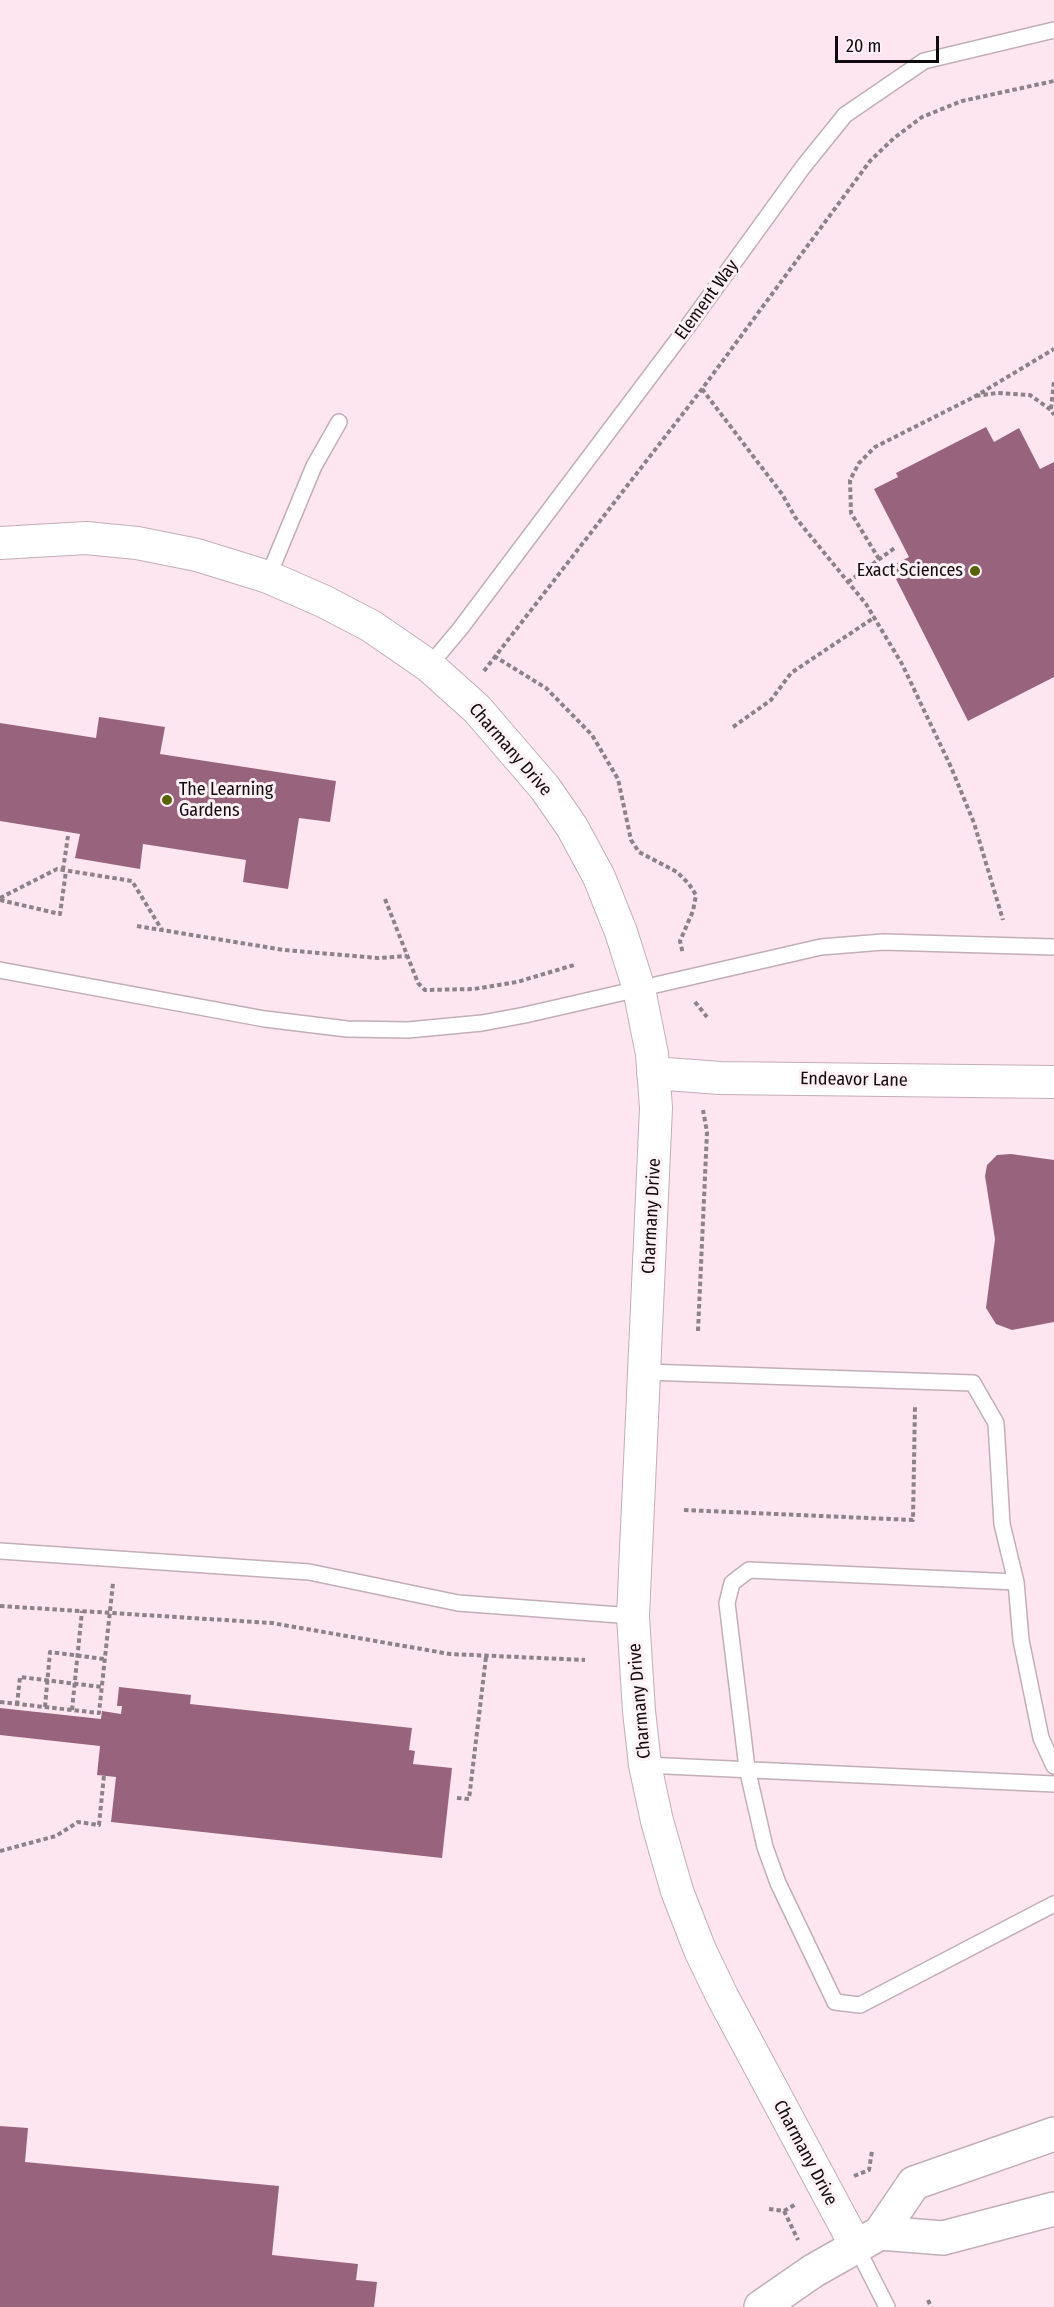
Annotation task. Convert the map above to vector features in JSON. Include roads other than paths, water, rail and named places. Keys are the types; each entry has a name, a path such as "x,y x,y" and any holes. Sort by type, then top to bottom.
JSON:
{"street":[{"name":"Charmany Drive","path":"0,543 86,538 137,543 197,555 268,577 323,601 371,626 429,666 477,709 545,788 572,827 608,899 621,932 639,989 653,1073 655,1157 633,1616 645,1765 657,1821 677,1891 700,1950 722,1996 868,2240"},
{"name":"Endeavor Lane","path":"653,1073 720,1078 1054,1082"},
{"path":"761,2307 868,2240 914,2183 1054,2134"},
{"path":"868,2240 943,2238 1054,2209"}],"lane":[{"name":"Element Way","path":"429,666 460,629 688,326 803,167 845,115 924,61 1054,30"},
{"path":"268,577 314,466 339,422"},
{"path":"0,970 265,1019 347,1029 408,1030 482,1023 821,947 883,942 1054,947"},
{"path":"645,1372 973,1383 996,1423 1002,1524 1016,1582 1021,1640 1041,1738 1054,1766"},
{"path":"0,1551 309,1572 440,1601 633,1616"},
{"path":"1016,1582 749,1570 732,1583 727,1603 747,1768 765,1847 778,1883 835,2002 860,2005 1054,1904"},
{"path":"645,1765 1054,1784"},
{"path":"868,2240 887,2307"}],"place":[{"name":"Exact Sciences","path":"975,571"},
{"name":"The Learning Gardens","path":"167,800"}]}
